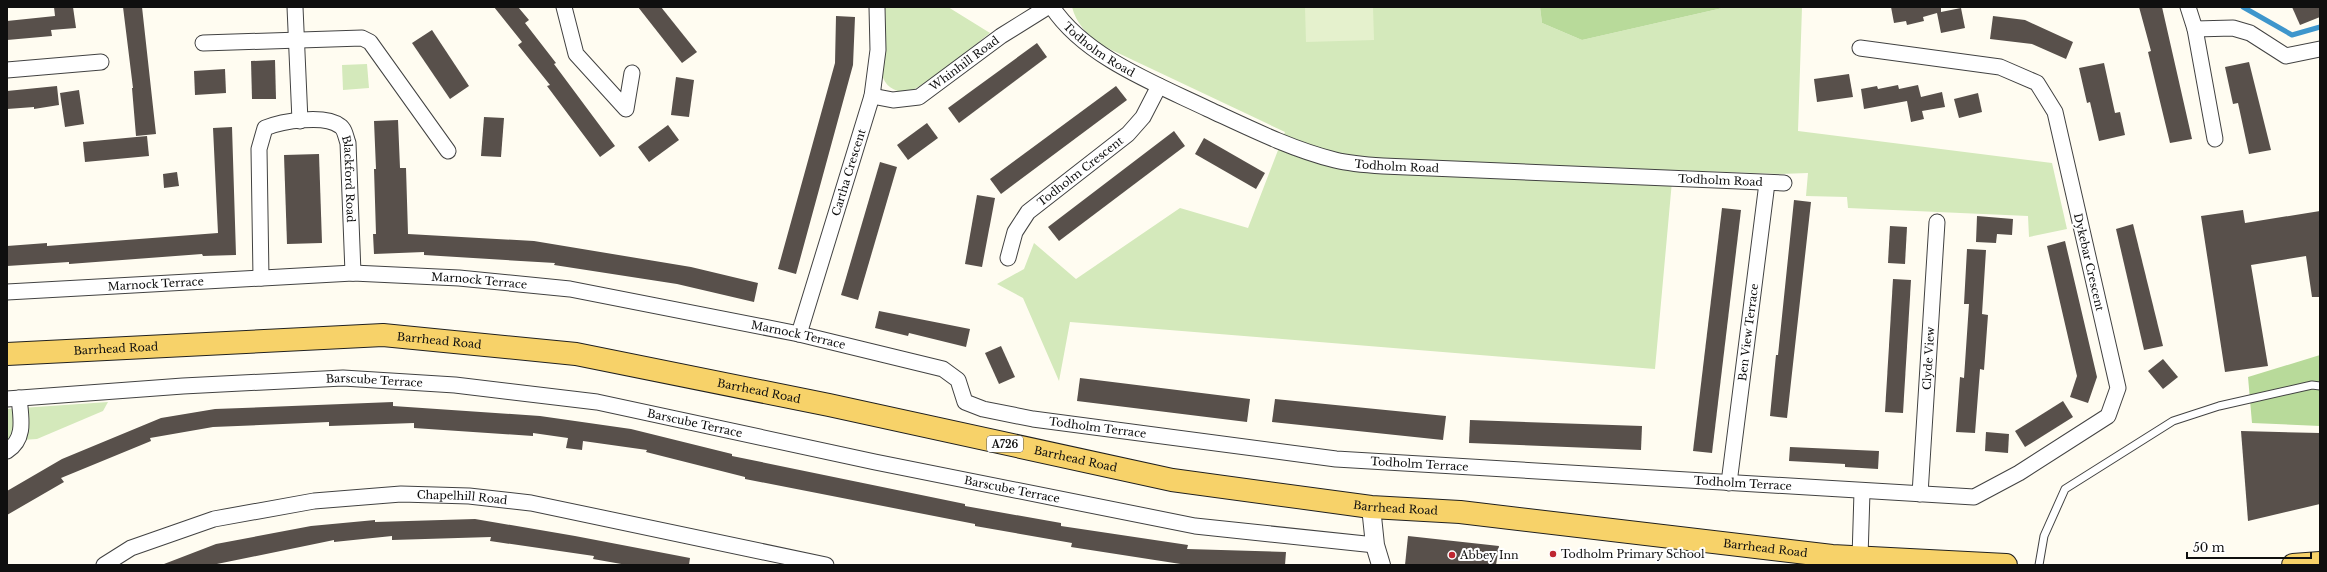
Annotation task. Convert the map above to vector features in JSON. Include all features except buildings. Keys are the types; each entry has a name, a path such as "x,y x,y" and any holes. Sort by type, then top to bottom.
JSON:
{"main road":[{"name":"Barrhead Road","path":"7,354 383,335 576,354 1172,480 1371,507 1460,512 1860,558 2006,565"},
{"path":"2293,565 2320,563"}],"street":[{"path":"295,7 300,121"},
{"path":"564,7 576,54 626,109 632,73"},
{"name":"Cartha Crescent","path":"799,334 872,96 878,50 877,7"},
{"name":"Whinhill Road","path":"872,96 894,100 919,97 1001,36 1046,8 1052,7"},
{"name":"Todholm Road","path":"1052,7 1084,42 1159,86 1239,123 1307,152 1360,164 1784,183"},
{"path":"2188,7 2195,29 2215,139"},
{"path":"2195,29 2233,28 2250,33 2286,56 2320,49"},
{"path":"203,43 362,38 370,42 448,151"},
{"name":"Dykebar Crescent","path":"1860,48 2000,67 2037,83 2055,112 2118,388 2108,416 2019,473 1974,497 1920,494"},
{"path":"7,70 101,62"},
{"name":"Todholm Crescent","path":"1008,258 1015,232 1028,212 1132,130 1143,116 1159,86"},
{"name":"Blackford Road","path":"261,278 259,149 261,137 265,128 274,124 300,121 332,122 341,127 346,135 348,143 353,273"},
{"name":"Ben View Terrace","path":"1729,483 1767,183"},
{"name":"Clyde View","path":"1920,494 1938,222"},
{"name":"Marnock Terrace","path":"7,292 353,273 459,278 570,289 799,334 943,369"},
{"name":"Todholm Terrace","path":"943,369 958,380 965,402 983,409 1048,421 1336,459 1862,492 1920,494"},
{"name":"Barscube Terrace","path":"13,399 183,386 343,378 455,386 597,402 875,462 1195,526 1375,545"},
{"path":"7,452 15,446 22,430 13,399"},
{"path":"1860,558 1862,492"},
{"name":"Chapelhill Road","path":"104,565 131,548 214,519 314,501 401,494 469,496 531,503 826,565"},
{"path":"1371,507 1375,545 1381,565"}],"lane":[{"path":"2039,565 2044,536 2065,489 2173,421 2232,402 2312,385 2320,386"}],"green space":[{"path":"885,7 948,7 990,33 924,83 907,92 903,92 891,88 885,82 882,74"},
{"path":"1072,7 1540,7 1542,23 1582,40 1727,7 1802,7 1798,131 2052,163 2067,229 2029,237 2028,216 1848,208 1847,197 1806,196 1808,173 1780,174 1673,170 1655,369 1070,322 1059,381 1023,298 997,284 1024,269 1034,243 1076,279 1180,208 1248,228 1285,132 1099,44 1082,28"},
{"path":"1305,7 1373,7 1374,40 1306,42"},
{"path":"1540,7 1727,7 1582,40 1542,23"},
{"path":"367,64 369,88 343,90 342,65"},
{"path":"2320,355 2320,426 2252,423 2248,377"},
{"path":"108,402 103,411 37,439 7,441 7,409"}],"waterway":[{"path":"2243,7 2292,35 2320,27"}],"place":[{"name":"Todholm Primary School","path":"1553,554"},
{"name":"Abbey Inn","path":"1452,555"}]}
